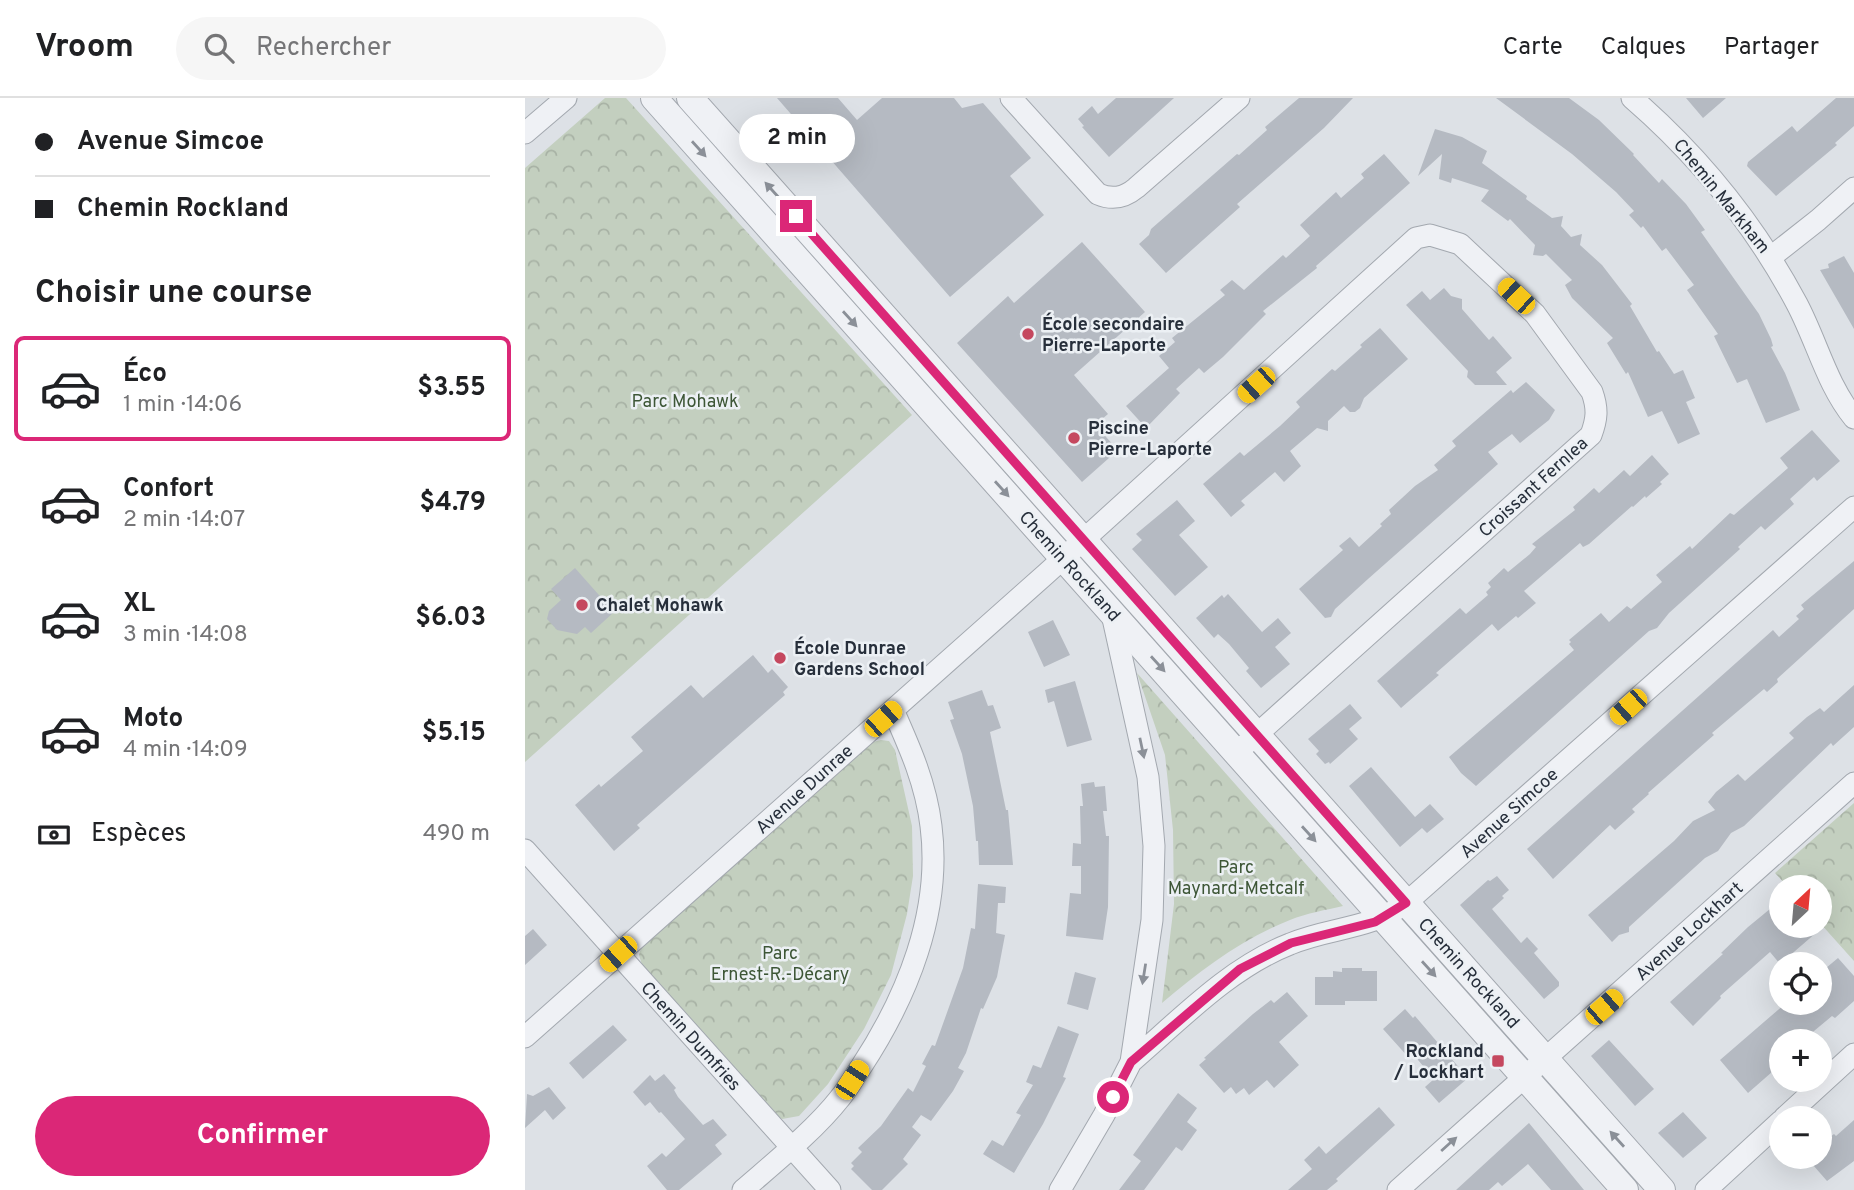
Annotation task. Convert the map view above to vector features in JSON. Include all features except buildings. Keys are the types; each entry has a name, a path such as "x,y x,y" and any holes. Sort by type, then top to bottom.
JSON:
{"street":[{"path":"525,133 566,98"},
{"name":"Chemin Rockland","path":"654,98 1625,1190"},
{"name":"Chemin Rockland","path":"690,98 1662,1190"},
{"path":"1011,98 1088,184 1098,194 1107,197 1127,195 1239,98"},
{"name":"Chemin Markham","path":"1632,98 1700,164 1771,257 1811,330 1841,401 1854,418"},
{"path":"1771,257 1854,188"},
{"name":"Croissant Fernlea","path":"1083,540 1416,238 1430,235 1460,244 1535,314 1592,392 1597,406 1597,419 1591,436 1237,753"},
{"name":"Avenue Simcoe","path":"1131,1062 1240,969 1291,943 1384,918 1406,903 1854,507"},
{"name":"Avenue Dunrae","path":"525,1037 1083,540"},
{"name":"Avenue Simcoe","path":"1060,1190 1131,1062 1152,920 1154,846 1149,777 1112,612"},
{"path":"743,1190 840,1099 876,1043 907,981 922,937 932,889 931,827 919,768 893,710"},
{"name":"Avenue Lockhart","path":"1398,1190 1854,783"},
{"name":"Chemin Dumfries","path":"525,850 830,1190"},
{"path":"1797,1106 1854,1054"},
{"path":"1706,1190 1769,1132"}],"green space":[{"name":"Parc Mohawk","path":"605,98 626,98 912,415 525,762 525,168"},
{"name":"Parc Maynard-Metcalf","path":"1137,673 1343,906 1296,918 1255,936 1207,967 1162,1003 1174,904 1173,830 1165,755"},
{"name":"Parc Ernest-R.-Décary","path":"889,741 895,750 912,826 913,876 907,914 891,975 864,1029 828,1084 799,1116 782,1119 775,1115 642,965 639,955 642,945 873,742"},
{"path":"1854,803 1854,961 1832,936 1832,875 1775,873"}],"place":[{"name":"École secondaire Pierre-Laporte","path":"1028,334"},
{"name":"Piscine Pierre-Laporte","path":"1074,438"},
{"name":"Chalet Mohawk","path":"582,605"},
{"name":"École Dunrae Gardens School","path":"780,658"},
{"name":"Rockland / Lockhart","path":"1498,1061"}],"route":[{"path":"796,216 1406,903 1375,922 1291,943 1240,969 1131,1062 1113,1097"}]}
